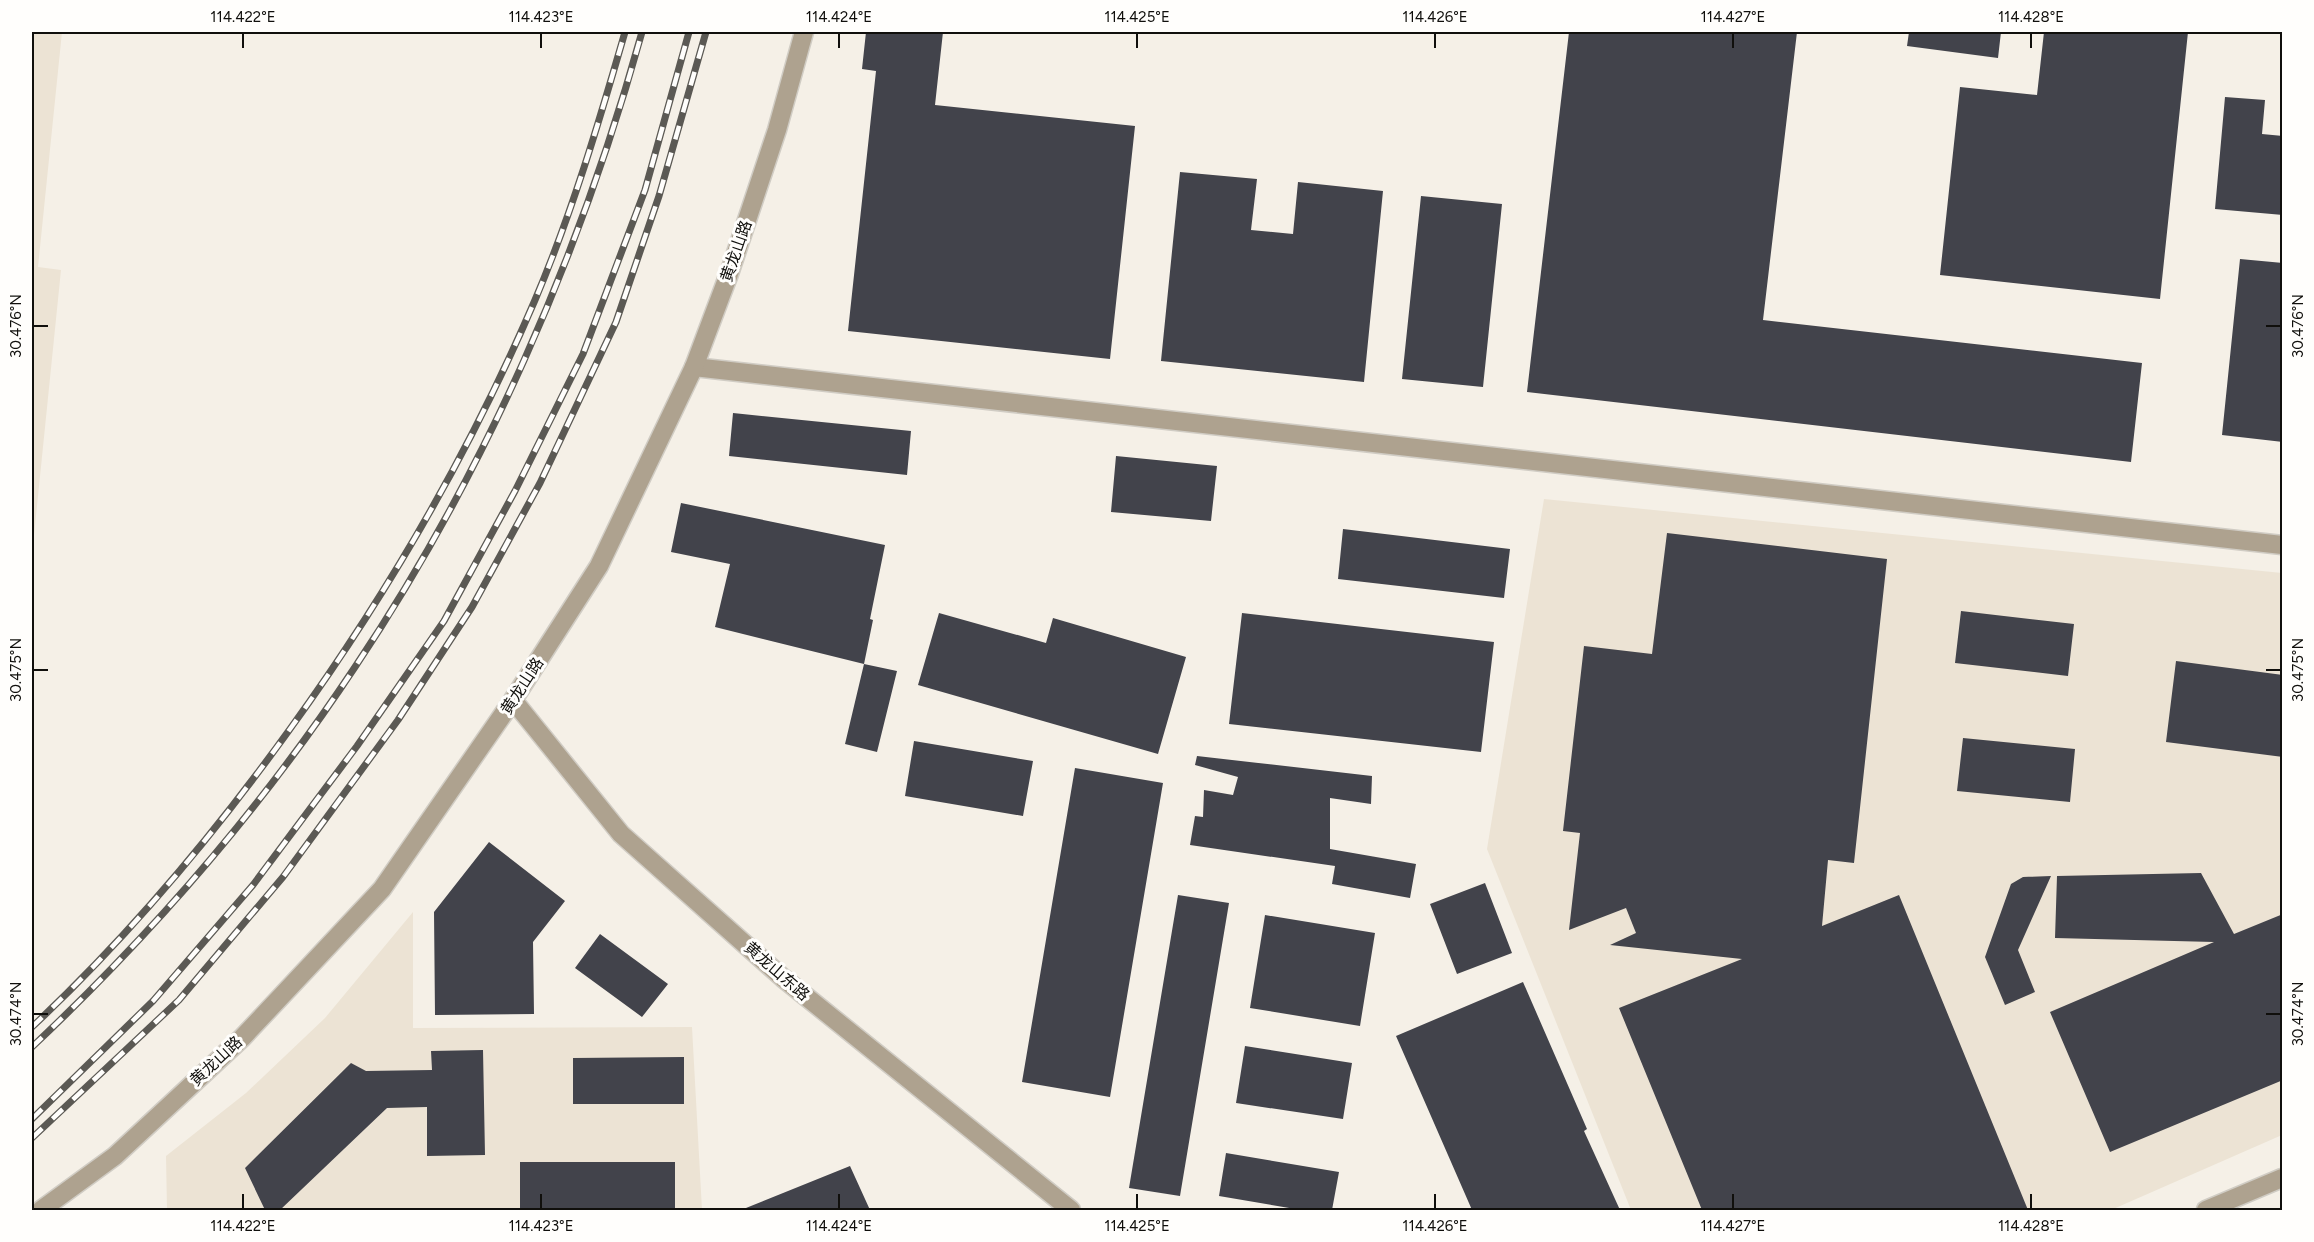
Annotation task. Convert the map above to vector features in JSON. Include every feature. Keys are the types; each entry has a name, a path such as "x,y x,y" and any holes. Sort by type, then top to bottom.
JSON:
{"street":[{"name":"黄龙山路","path":"41,1210 115,1156 242,1038 382,889 513,700 599,566 694,367 729,274 777,130 804,32"},
{"path":"694,367 2283,545"},
{"name":"黄龙山东路","path":"513,700 621,834 783,978 1071,1210"},
{"path":"2206,1210 2283,1178"}],"shaded area":[{"path":"32,32 62,32 38,267 61,270 32,555"},
{"path":"1544,499 2282,573 2282,1135 2111,1210 1631,1210 1487,849"},
{"path":"413,912 413,1028 692,1027 702,1210 167,1210 166,1156 246,1093 325,1018"}],"building":[{"path":"866,32 943,32 935,105 1135,126 1110,359 848,331 876,71 862,69"},
{"path":"1569,32 1797,32 1763,320 2142,363 2131,462 1527,392"},
{"path":"1909,32 2001,32 1998,58 1907,46"},
{"path":"2044,32 2188,32 2160,299 1940,275 1960,87 2037,95"},
{"path":"2225,97 2265,100 2262,134 2283,136 2283,215 2215,209"},
{"path":"1180,172 1257,179 1251,230 1293,234 1298,182 1383,191 1364,382 1161,361"},
{"path":"1421,196 1502,204 1483,387 1402,379"},
{"path":"2240,259 2283,263 2283,442 2222,435"},
{"path":"733,413 911,431 907,475 729,456"},
{"path":"1116,456 1217,466 1211,521 1111,512"},
{"path":"681,503 885,545 870,619 873,620 864,664 715,627 730,564 671,552"},
{"path":"1343,529 1510,549 1504,598 1338,579"},
{"path":"1667,533 1887,559 1854,863 1828,860 1822,926 1899,895 2028,1210 1702,1210 1619,1008 1742,959 1610,945 1636,933 1626,908 1569,930 1580,833 1563,831 1584,646 1652,654"},
{"path":"1961,611 2074,624 2068,676 1955,663"},
{"path":"939,613 1046,643 1053,618 1186,657 1158,754 918,685"},
{"path":"1242,613 1494,642 1481,752 1229,724"},
{"path":"2176,661 2283,675 2283,757 2166,742"},
{"path":"864,664 897,671 877,752 845,744"},
{"path":"1963,738 2075,749 2070,802 1957,791"},
{"path":"914,741 1033,761 1023,816 905,796"},
{"path":"1197,756 1372,776 1371,804 1330,798 1330,849 1416,864 1410,898 1332,884 1335,866 1190,845 1195,816 1203,817 1204,790 1233,795 1238,777 1195,765"},
{"path":"1075,768 1163,783 1110,1097 1022,1082"},
{"path":"489,842 565,901 533,942 534,1014 435,1015 434,912"},
{"path":"2201,873 2234,934 2283,914 2283,1080 2110,1152 2050,1012 2214,942 2055,938 2057,876"},
{"path":"2051,876 2018,950 2035,992 2005,1005 1985,957 2011,884 2023,877"},
{"path":"1485,883 1512,953 1457,974 1430,904"},
{"path":"1178,895 1229,903 1180,1196 1129,1188"},
{"path":"1265,915 1375,933 1360,1026 1250,1008"},
{"path":"600,934 668,984 642,1017 575,968"},
{"path":"1523,982 1587,1129 1584,1131 1620,1210 1472,1210 1396,1036"},
{"path":"1245,1046 1352,1063 1343,1119 1236,1103"},
{"path":"483,1050 485,1155 427,1156 427,1107 387,1108 280,1210 265,1210 245,1168 351,1063 366,1071 432,1070 431,1051"},
{"path":"684,1057 684,1104 573,1104 573,1058"},
{"path":"1226,1153 1339,1172 1332,1210 1301,1210 1219,1196"},
{"path":"520,1162 675,1162 675,1210 520,1210"},
{"path":"850,1166 870,1210 741,1210"}],"railway":[{"path":"32,1027 102,958 200,847 290,729 360,627 393,574 483,412 535,300 573,201 625,32"},
{"path":"32,1047 121,959 244,818 320,719 402,593 487,440 524,360 589,198 642,32"},
{"path":"32,1119 153,1001 253,885 357,746 444,621 515,491 583,354 645,190 689,32"},
{"path":"32,1138 179,1000 283,877 398,720 472,607 540,483 616,322 659,196 706,32"}]}
